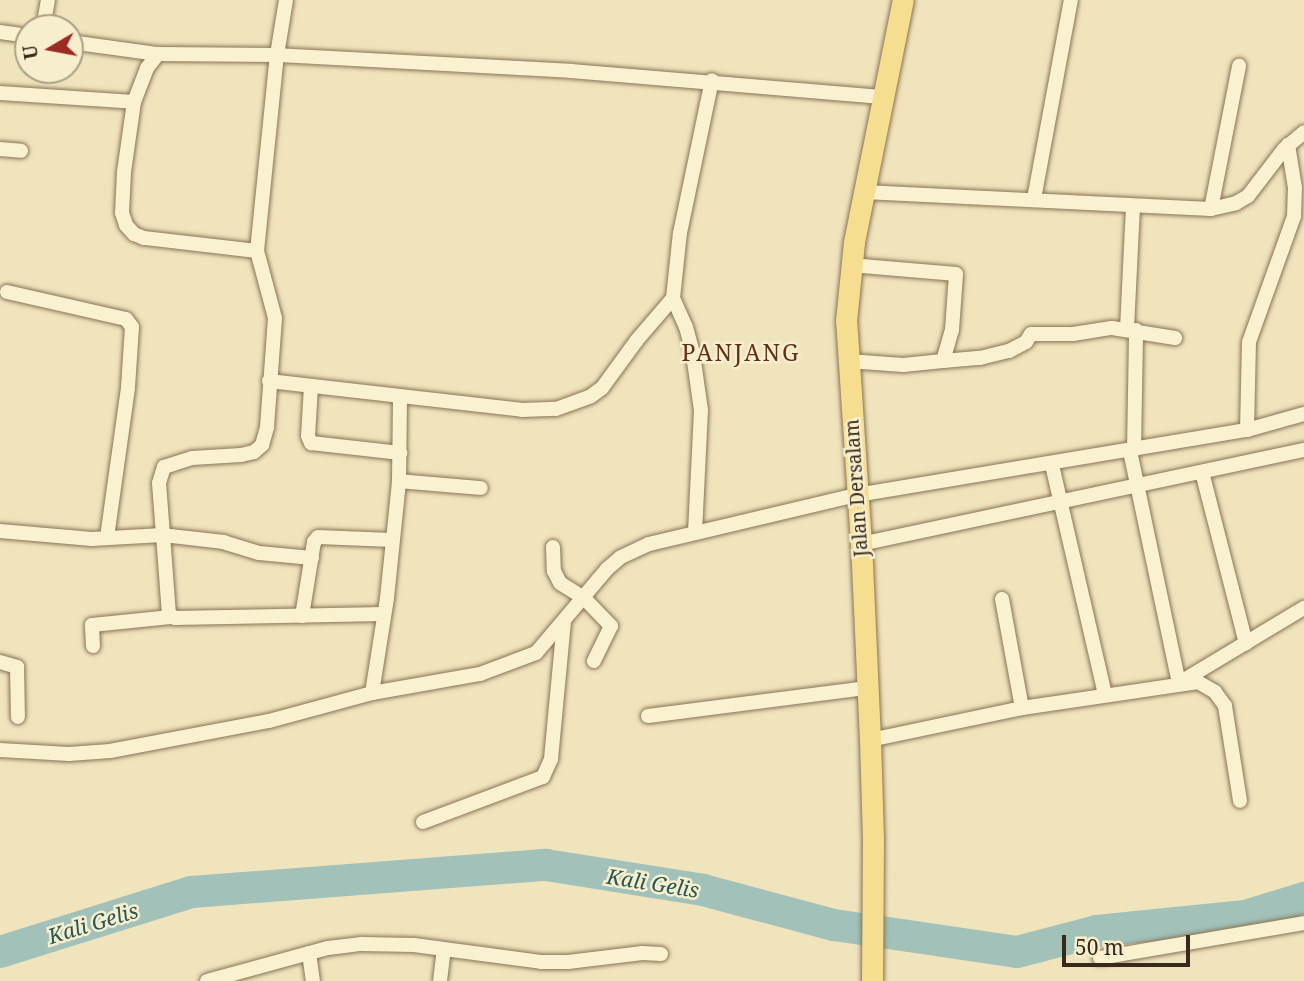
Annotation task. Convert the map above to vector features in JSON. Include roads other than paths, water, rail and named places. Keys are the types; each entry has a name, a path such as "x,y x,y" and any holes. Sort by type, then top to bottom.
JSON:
{"main road":[{"name":"Jalan Dersalam","path":"872,981 873,840 870,740 861,540 845,321 850,265 903,0"}],"street":[{"path":"171,617 168,610 159,483 164,467 177,461 230,457 258,450 267,427 275,318 257,251 277,55 286,0"},
{"path":"1034,199 1072,0"},
{"path":"84,44 158,54 277,55 712,80 884,97"},
{"path":"158,54 147,68 134,102 122,206 124,222 130,231 161,240 257,251"},
{"path":"1211,209 1239,66"},
{"path":"695,531 701,410 693,354 686,327 673,298 680,233 712,80"},
{"path":"0,93 134,102"},
{"path":"864,192 1211,209 1236,204 1248,196 1288,145 1304,132"},
{"path":"1247,430 1249,342 1278,254 1293,223 1298,168 1288,145"},
{"path":"0,149 21,151"},
{"path":"1133,205 1131,330 1135,486 1179,683"},
{"path":"850,265 956,274 952,330 943,361"},
{"path":"7,292 125,319 132,327 128,388 107,538"},
{"path":"269,381 522,411 572,406 602,388 636,340 673,298"},
{"path":"848,361 903,365 968,360 1009,351 1026,342 1031,334 1131,330 1175,338"},
{"path":"311,386 308,436 311,443 400,453"},
{"path":"372,693 399,481 400,398"},
{"path":"0,750 69,754 110,751 269,721 372,693 480,674 520,662 536,653 621,557 649,544 695,531 857,498 1053,470 1132,450 1247,430 1304,414"},
{"path":"861,540 1304,450"},
{"path":"1053,470 1105,695"},
{"path":"1202,472 1246,643"},
{"path":"399,481 481,488"},
{"path":"0,531 107,538 163,535 224,542 260,553 312,558"},
{"path":"303,616 318,537 392,540"},
{"path":"553,547 555,577 584,598 611,626 594,661"},
{"path":"1002,599 1022,708"},
{"path":"1179,683 1304,608"},
{"path":"93,646 92,625 171,617 384,614"},
{"path":"424,822 543,777 551,759 564,621"},
{"path":"0,662 17,667 18,717"},
{"path":"870,740 1022,708 1179,683 1205,684 1225,706 1240,801"},
{"path":"648,716 867,688"},
{"path":"1100,958 1304,923"},
{"path":"207,981 309,953 362,944 444,949 541,962 568,962 642,953 661,954"},
{"path":"440,981 444,949"},
{"path":"309,953 313,981"}],"waterway":[{"name":"Kali Gelis","path":"0,952 192,892 546,865 703,890 834,925 1017,952 1097,931 1245,916 1304,898"}],"district":[{"name":"PANJANG","path":"741,352"}]}
